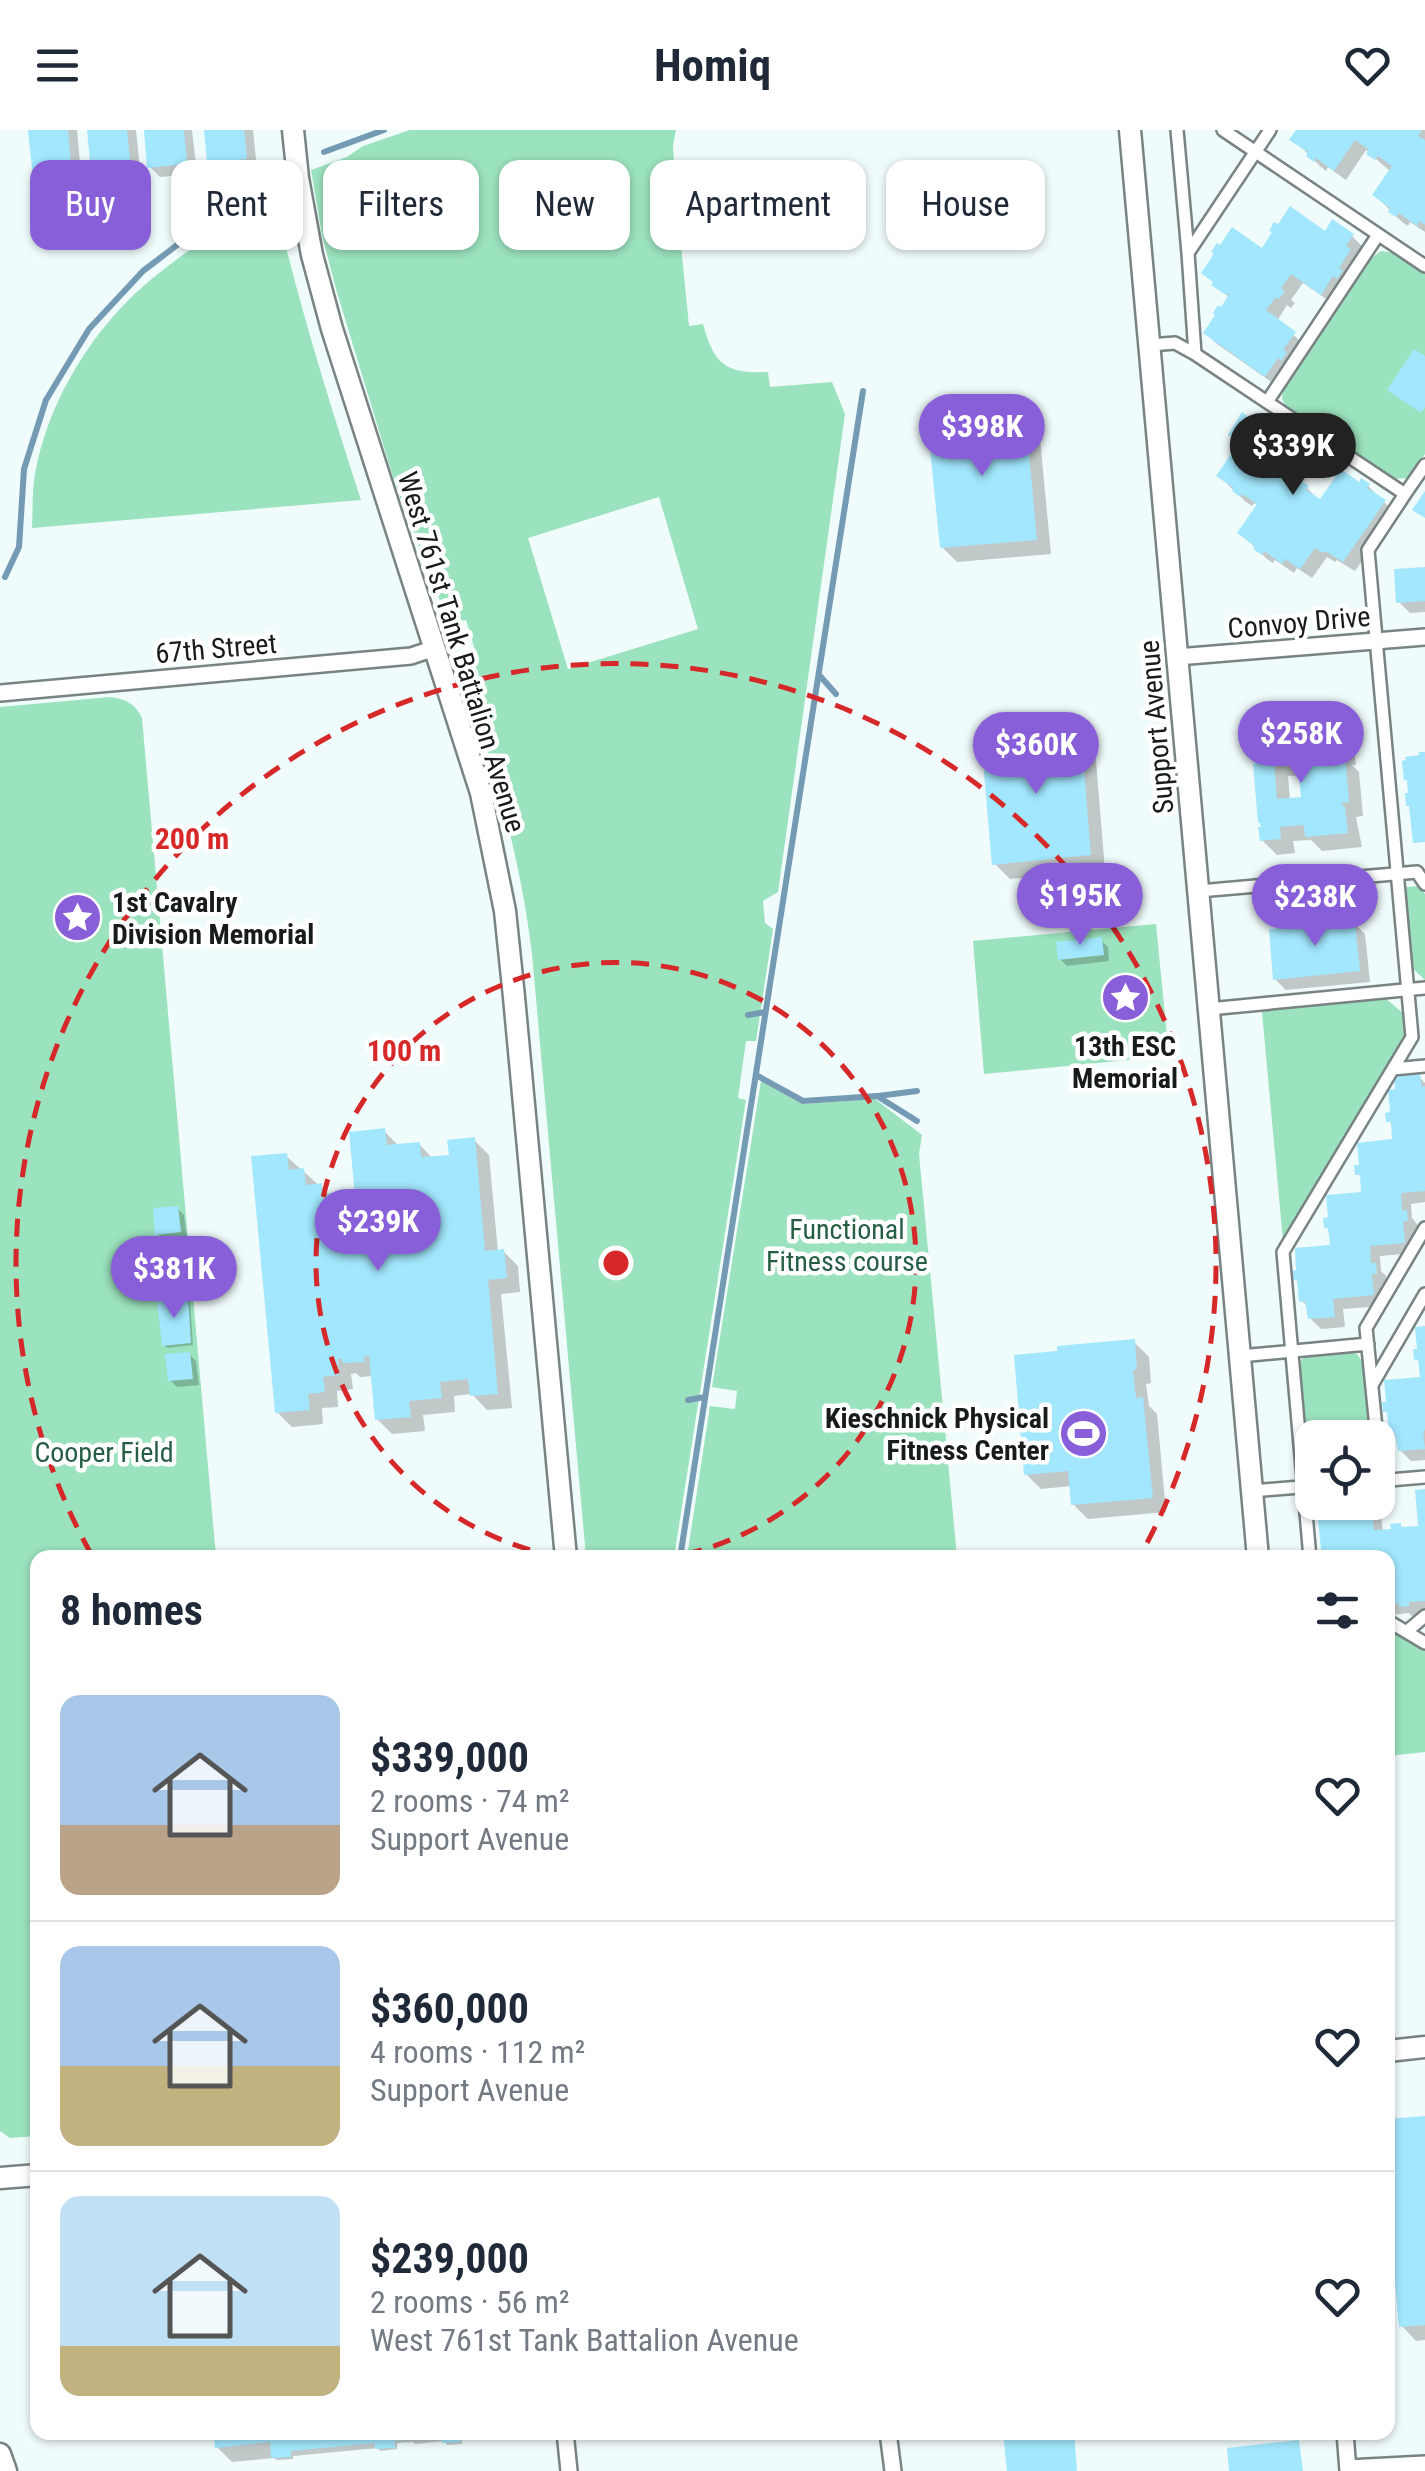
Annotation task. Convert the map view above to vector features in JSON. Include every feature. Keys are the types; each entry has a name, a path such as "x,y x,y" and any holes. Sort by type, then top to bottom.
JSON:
{"street":[{"name":"West 761st Tank Battalion Avenue","path":"292,130 312,256 481,793 505,911 565,1550"},
{"name":"Support Avenue","path":"1130,130 1257,1550"},
{"path":"1177,130 1194,354"},
{"path":"1223,130 1425,266"},
{"path":"1188,253 1270,130"},
{"path":"1267,402 1378,235"},
{"path":"1150,345 1175,343 1194,354 1406,494"},
{"path":"1300,1420 1284,1252 1412,1036 1368,550 1425,465"},
{"name":"Convoy Drive","path":"1178,658 1425,637"},
{"name":"67th Street","path":"0,693 412,656 434,648"},
{"path":"1199,891 1417,872 1425,884"},
{"path":"1209,1009 1425,988"},
{"path":"1393,1069 1425,1066"},
{"path":"1375,1420 1366,1328 1425,1228"},
{"path":"1372,1385 1425,1294"},
{"path":"1240,1356 1368,1344"},
{"path":"1395,1479 1425,1476"},
{"path":"1252,1491 1295,1487"},
{"path":"1309,1520 1310,1550"},
{"path":"1406,1632 1425,1616"},
{"path":"1395,1625 1425,1643"},
{"path":"1395,2050 1425,2047"},
{"path":"0,2178 30,2175"},
{"path":"567,2440 569,2471"},
{"path":"889,2440 892,2471"},
{"path":"1346,2440 1348,2470 1425,2464"},
{"path":"0,2454 6,2471"}],"green space":[{"path":"410,130 676,130 674,160 650,160 650,250 681,250 689,326 703,324 712,349 724,364 741,371 768,372 770,387 832,382 845,414 778,892 763,901 765,923 773,929 756,1041 746,1041 738,1098 746,1100 675,1550 585,1550 532,954 512,841 460,659 476,653 466,620 449,624 396,487 326,250 479,250 479,160 339,160 363,146","holes":["659,497 698,629 568,669 528,538"]},
{"path":"323,166 323,239 322,235 311,170"},
{"path":"288,250 361,500 32,528 34,480 41,449 72,375 119,310 187,252"},
{"path":"1381,251 1394,253 1425,274 1425,454 1409,478 1392,479 1287,408 1282,399 1283,387 1369,260"},
{"name":"Cooper Field","path":"110,697 129,703 142,718 215,1550 30,1550 30,2137 10,2138 0,2131 0,707"},
{"path":"1419,886 1425,894 1425,980 1410,966 1403,890"},
{"path":"1156,924 1169,1056 984,1074 973,941"},
{"path":"1385,998 1404,1014 1406,1034 1283,1241 1262,1012"},
{"name":"Functional Fitness course","path":"761,1081 802,1104 875,1099 922,1135 919,1154 956,1550 688,1550 710,1406 735,1409 737,1391 712,1387"},
{"path":"1357,1354 1364,1364 1369,1420 1302,1420 1298,1368 1305,1357"},
{"path":"1395,1630 1425,1648 1425,1752 1395,1755"}],"building":[{"path":"28,130 68,130 71,160 31,160"},
{"path":"87,130 127,130 130,160 90,160"},
{"path":"144,130 184,130 187,160 171,160 171,166 151,168 151,160 146,160"},
{"path":"204,130 244,130 247,159 207,160"},
{"path":"1296,130 1422,130 1418,136 1425,140 1425,225 1420,221 1417,226 1399,213 1396,217 1372,195 1392,166 1378,156 1375,160 1366,154 1369,150 1355,140 1334,171 1316,158 1314,162 1306,156 1308,152 1289,140"},
{"path":"1290,206 1325,231 1332,219 1354,234 1346,246 1351,249 1339,268 1343,270 1337,279 1333,276 1321,295 1291,274 1281,288 1285,291 1266,310 1296,332 1283,350 1287,352 1281,361 1278,358 1265,377 1203,333 1218,305 1221,307 1230,293 1226,295 1211,285 1213,282 1201,273 1217,243 1220,245 1232,227 1262,248 1274,222 1278,224"},
{"path":"1414,349 1425,356 1425,407 1421,413 1387,390"},
{"path":"1025,410 1037,540 940,548 927,419"},
{"path":"1242,412 1254,421 1258,414 1288,428 1285,432 1303,445 1283,474 1309,486 1306,490 1320,499 1341,469 1359,482 1361,478 1370,484 1367,488 1386,500 1343,562 1315,548 1300,569 1285,559 1282,564 1264,551 1262,555 1237,533 1257,504 1242,494 1240,497 1216,476 1239,442 1228,435"},
{"path":"1425,491 1425,518 1412,510"},
{"path":"1425,567 1425,601 1396,603 1394,569"},
{"path":"1340,730 1342,751 1338,755 1345,754 1349,802 1342,803 1348,833 1305,837 1304,825 1280,827 1281,839 1260,841 1251,745 1268,747 1274,746 1273,741 1298,738 1299,746 1309,745 1308,733","holes":["1297,760 1301,797 1277,799 1274,762"]},
{"path":"1081,731 1091,855 992,865 981,739"},
{"path":"1425,752 1425,842 1413,843 1402,761"},
{"path":"1333,913 1334,922 1355,921 1360,971 1273,980 1269,929 1311,925 1311,915"},
{"path":"1102,937 1104,955 1058,960 1056,942"},
{"path":"1420,1074 1422,1087 1425,1086 1425,1191 1401,1193 1402,1211 1407,1210 1408,1221 1403,1221 1405,1243 1370,1246 1371,1263 1376,1263 1377,1274 1372,1274 1374,1295 1333,1299 1335,1317 1308,1319 1305,1301 1299,1302 1297,1280 1293,1280 1295,1248 1330,1245 1323,1218 1328,1217 1326,1195 1361,1192 1360,1175 1355,1175 1354,1165 1359,1165 1357,1143 1392,1139 1391,1122 1386,1122 1385,1113 1390,1112 1388,1090 1395,1089 1394,1077"},
{"path":"385,1128 387,1145 420,1142 421,1157 449,1155 447,1140 475,1137 485,1251 504,1249 507,1278 488,1280 498,1394 470,1396 468,1379 440,1382 442,1398 409,1401 411,1417 375,1420 369,1356 364,1357 365,1362 343,1363 338,1359 339,1375 323,1377 325,1392 308,1394 310,1410 275,1413 251,1156 287,1153 289,1170 304,1168 306,1185 322,1183 323,1199 329,1198 328,1193 350,1191 355,1196 349,1132"},
{"path":"178,1206 181,1232 155,1235 153,1208"},
{"path":"183,1240 186,1286 156,1290 152,1243"},
{"path":"188,1297 191,1343 162,1346 157,1300"},
{"path":"1425,1326 1425,1449 1398,1451 1395,1420 1388,1420 1387,1412 1383,1412 1384,1380 1420,1377 1418,1359 1414,1360 1415,1327"},
{"name":"Kieschnick Physical Fitness Center","path":"1135,1339 1136,1398 1143,1397 1153,1498 1071,1505 1068,1471 1024,1475 1014,1355 1057,1351 1057,1346"},
{"path":"190,1352 193,1379 168,1381 165,1354"},
{"path":"1425,1489 1425,1601 1399,1607 1395,1603 1395,1550 1321,1550 1318,1520 1373,1520 1374,1530 1391,1529 1390,1524 1401,1523 1401,1527 1418,1526 1415,1490"},
{"path":"1425,2116 1425,2325 1399,2327 1395,2284 1395,2118"},
{"path":"214,2440 406,2440 395,2441 395,2448 375,2449 375,2443 291,2451 291,2457 271,2458 270,2442 215,2448"},
{"path":"1004,2440 1075,2440 1077,2471 1007,2471"},
{"path":"1299,2440 1303,2471 1229,2471 1227,2448"}],"waterway":[{"path":"324,152 384,130"},
{"path":"5,577 19,547 24,469 46,400 89,329 143,271 171,250"},
{"path":"681,1550 863,391"},
{"path":"820,676 836,694"},
{"path":"748,1015 765,1012"},
{"path":"756,1075 803,1101 877,1096 917,1121"},
{"path":"878,1096 917,1091"},
{"path":"688,1400 705,1397"}],"place":[{"name":"1st Cavalry Division Memorial","path":"77,918"},
{"name":"13th ESC Memorial","path":"1125,998"},
{"name":"Kieschnick Physical Fitness Center","path":"1084,1434"}]}
